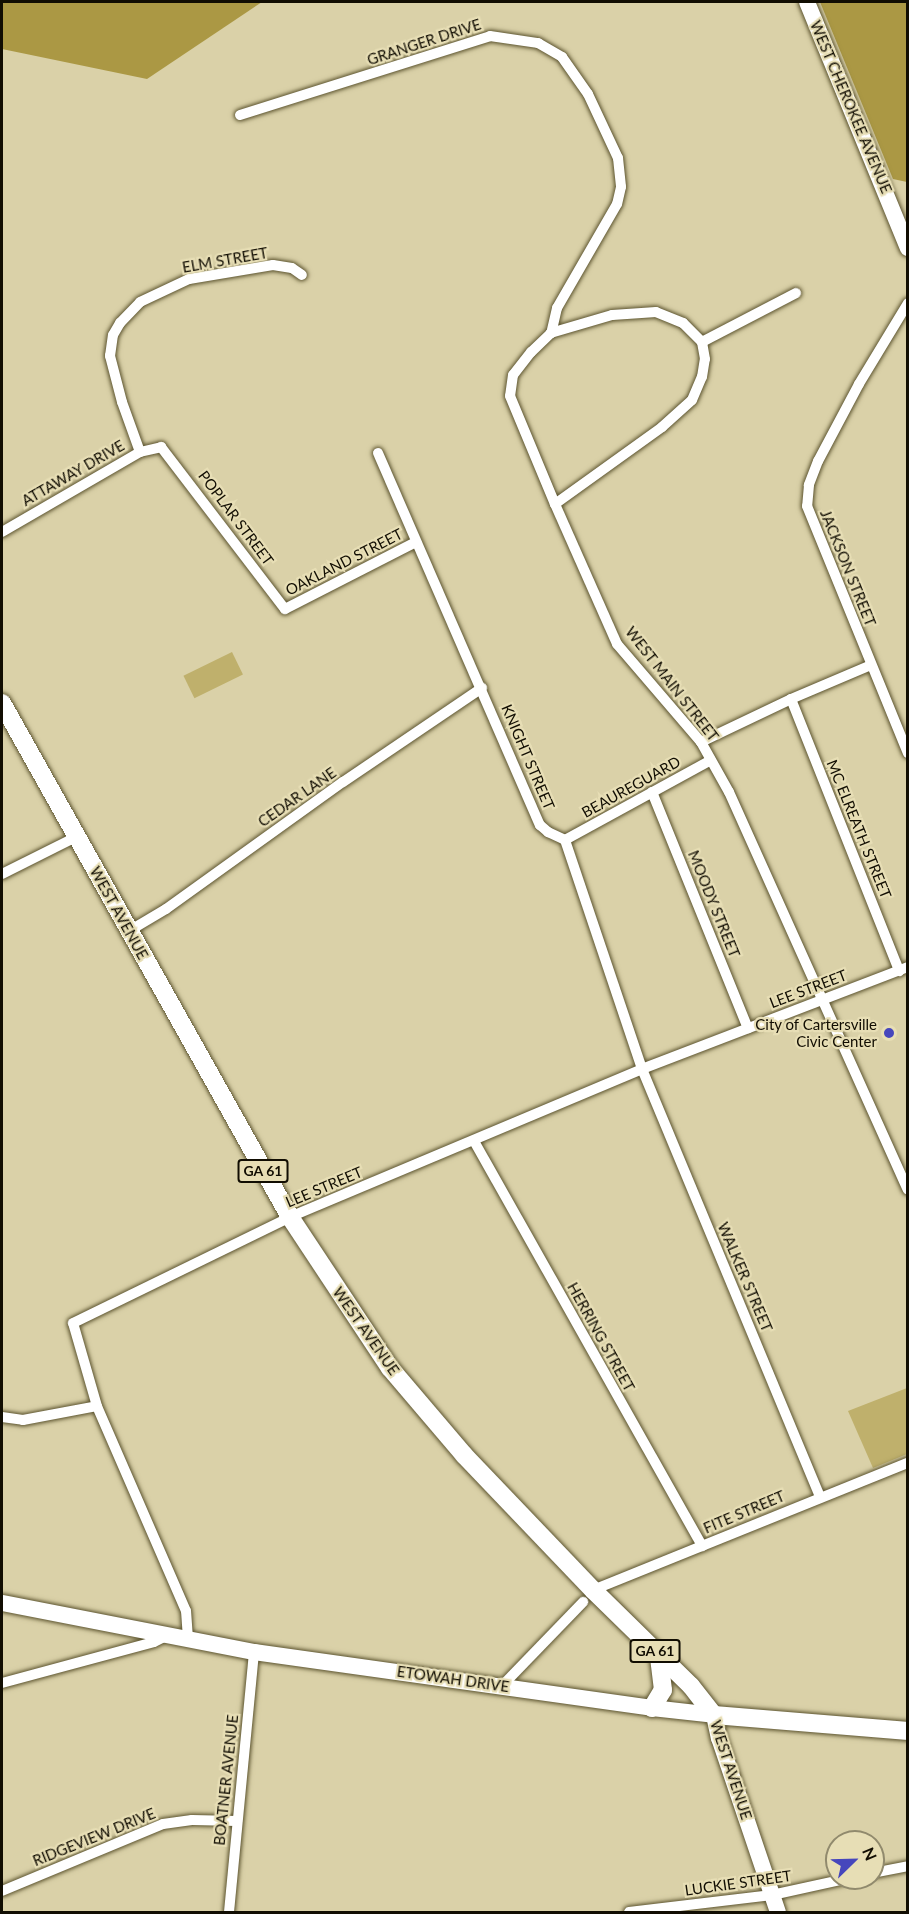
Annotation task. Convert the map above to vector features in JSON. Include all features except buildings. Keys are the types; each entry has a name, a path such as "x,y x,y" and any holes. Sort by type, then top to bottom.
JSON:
{"main road":[{"name":"WEST AVENUE","path":"2,703 290,1217 390,1368 588,1596 691,1686 714,1715"},
{"path":"652,1708 663,1690 659,1656"},
{"name":"ETOWAH DRIVE","path":"714,1715 908,1731"}],"street":[{"name":"WEST CHEROKEE AVENUE","path":"807,2 908,248"},
{"name":"GRANGER DRIVE","path":"240,115 490,36 538,43 562,57 588,94 618,158 621,187 617,204 557,308 551,333"},
{"name":"ELM STREET","path":"141,452 122,402 110,356 113,335 120,323 140,302 189,279 273,264 292,268 302,275"},
{"path":"702,342 796,293"},
{"name":"JACKSON STREET","path":"908,303 859,384 818,461 807,506 824,553 908,753"},
{"path":"551,333 612,315 656,312 683,323 702,342 705,359 702,377 692,400 662,427 555,504"},
{"name":"WEST MAIN STREET","path":"551,333 513,375 510,396 617,644 701,742 729,792 908,1190"},
{"name":"ATTAWAY DRIVE","path":"2,532 141,452 161,447"},
{"name":"POPLAR STREET","path":"161,447 285,609"},
{"name":"KNIGHT STREET","path":"378,453 483,688 540,825 548,832 566,840"},
{"name":"OAKLAND STREET","path":"285,609 416,542"},
{"path":"701,742 790,699 872,665"},
{"name":"CEDAR LANE","path":"129,931 166,909 334,789 483,688"},
{"name":"MC ELREATH STREET","path":"790,699 903,969"},
{"name":"BEAUREGUARD","path":"566,840 711,760"},
{"name":"MOODY STREET","path":"652,792 748,1028"},
{"path":"2,874 76,837"},
{"path":"566,840 642,1069"},
{"name":"LEE STREET","path":"188,1639 186,1611 97,1406 73,1323 290,1217 474,1142 642,1069 903,969"},
{"name":"WALKER STREET","path":"642,1069 820,1496"},
{"name":"HERRING STREET","path":"474,1142 702,1546"},
{"path":"2,1418 23,1420 97,1406"},
{"name":"FITE STREET","path":"502,1686 588,1596 820,1496 908,1463"},
{"name":"ETOWAH DRIVE","path":"2,1603 254,1652 714,1715"},
{"path":"2,1683 154,1642 168,1635"},
{"name":"BOATNER AVENUE","path":"229,1912 254,1652"},
{"name":"WEST AVENUE","path":"714,1715 719,1738 778,1912"},
{"name":"RIDGEVIEW DRIVE","path":"2,1891 164,1824 192,1820 237,1821"},
{"path":"885,1871 908,1866"},
{"name":"LUCKIE STREET","path":"629,1912 772,1895 825,1883"}],"shaded area":[{"path":"2,2 262,2 147,79 2,49"},
{"path":"820,2 907,2 907,182 893,179"},
{"path":"232,652 243,674 194,698 183,676"},
{"path":"907,1388 907,1454 873,1468 848,1411"}],"place":[{"name":"City of Cartersville Civic Center","path":"889,1033"}]}
